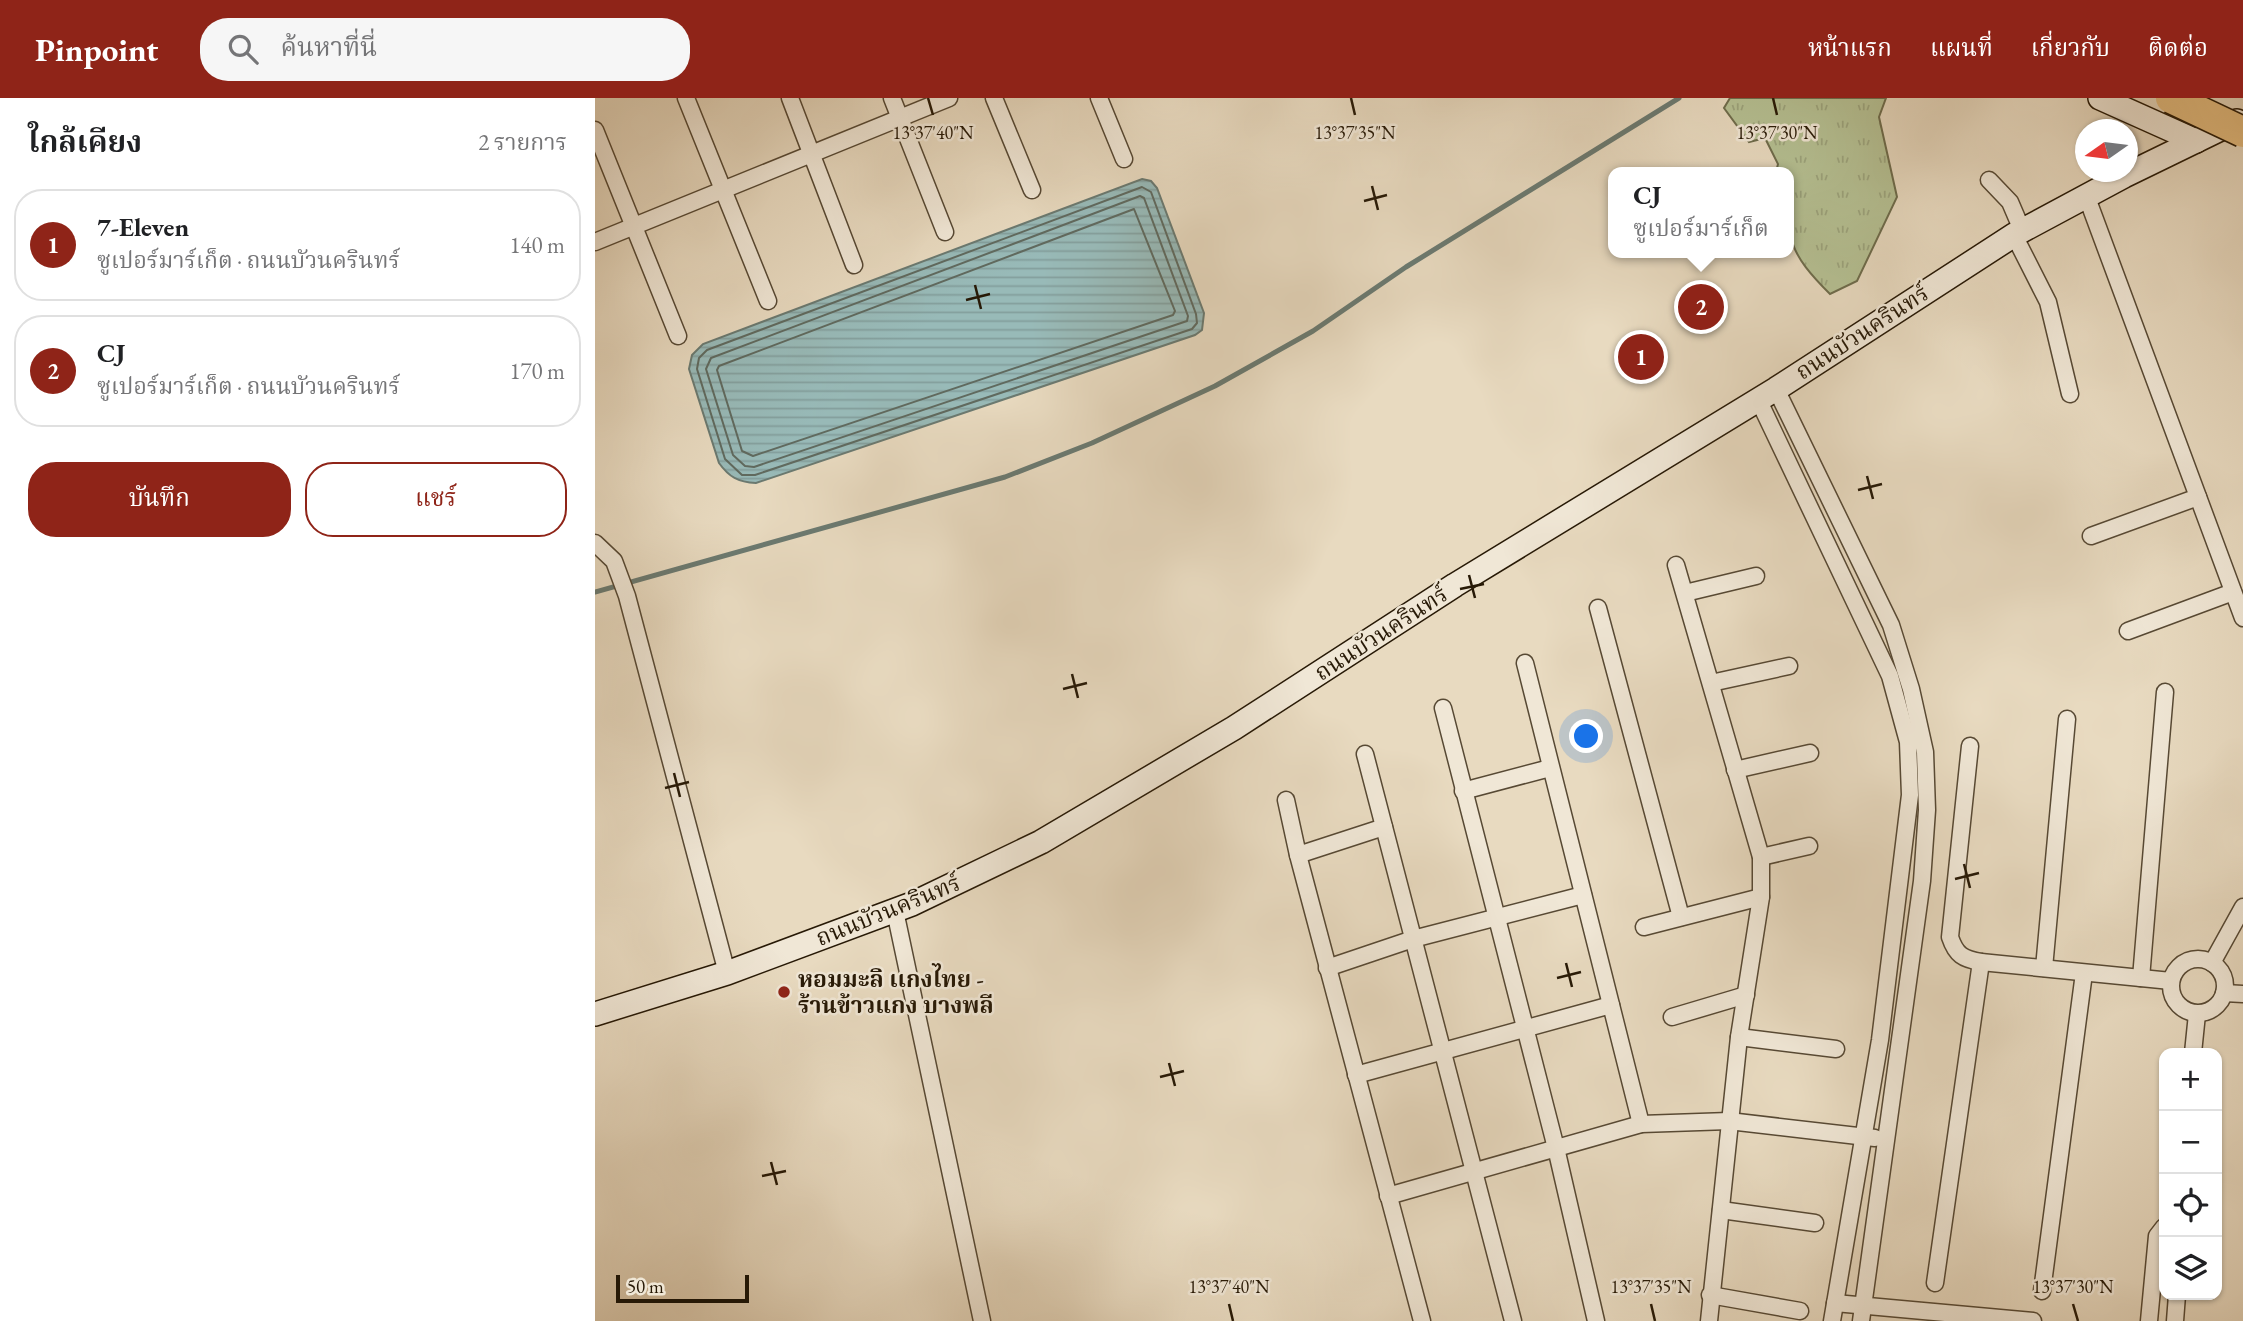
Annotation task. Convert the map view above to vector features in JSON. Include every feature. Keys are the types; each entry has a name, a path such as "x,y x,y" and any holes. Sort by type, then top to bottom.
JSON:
{"highway":[{"path":"2171,98 2243,132"}],"street":[{"path":"686,98 768,301"},
{"path":"790,98 854,265"},
{"path":"892,98 945,232"},
{"path":"595,242 949,98"},
{"path":"994,98 1033,190"},
{"path":"1099,98 1124,159"},
{"path":"2100,98 2196,141"},
{"name":"ถนนบัวนครินทร์","path":"595,1014 727,973 895,911 1041,842 1144,783 1444,592 1767,394 2018,232 2086,195 2243,118"},
{"path":"595,130 678,336"},
{"path":"1989,180 2010,202 2018,232 2048,302 2070,394"},
{"path":"2086,195 2243,618"},
{"path":"1767,394 1890,676 1908,742 1910,795 1881,1040 1834,1312 2033,1321"},
{"path":"1767,394 1891,625 1911,689 1925,752 1927,810 1922,881 1862,1314"},
{"path":"2091,536 2199,497"},
{"path":"599,545 614,561 627,596 727,973"},
{"path":"1676,565 1761,858 1761,897 1739,1037 1709,1321"},
{"path":"1685,593 1756,576"},
{"path":"2128,631 2233,592"},
{"path":"1598,608 1681,917"},
{"path":"1525,663 1641,1124"},
{"path":"1711,683 1789,666"},
{"path":"2141,978 2165,692"},
{"path":"1443,708 1556,1148 1597,1321"},
{"path":"2044,968 2067,719"},
{"path":"1971,746 1950,937 1955,950 1964,959 1981,962 2171,981"},
{"path":"1735,770 1810,753"},
{"path":"1365,754 1513,1321"},
{"path":"1464,791 1550,768"},
{"path":"1286,800 1298,855 1422,1321"},
{"path":"1298,855 1384,827"},
{"path":"1761,858 1809,846"},
{"path":"1328,968 1413,939 1583,895"},
{"path":"1644,927 1761,897"},
{"path":"2212,963 2243,907"},
{"path":"895,911 982,1321"},
{"path":"2203,959 2212,963 2223,976 2224,993 2217,1006 2197,1014 2176,1003 2171,981 2182,963 2203,959"},
{"path":"1935,1283 1981,962"},
{"path":"2042,1291 2084,973"},
{"path":"2224,993 2243,994"},
{"path":"1672,1017 1747,995"},
{"path":"1356,1075 1611,1004"},
{"path":"2194,1048 2197,1014"},
{"path":"1739,1037 1836,1049"},
{"path":"1388,1196 1641,1124 1729,1121 1887,1139"},
{"path":"1721,1210 1815,1223"},
{"path":"2149,1321 2159,1233"},
{"path":"1710,1295 1800,1311"},
{"path":"2175,1321 2177,1300"},
{"path":"1862,1314 1912,1321"}],"green space":[{"path":"1730,98 1886,98 1879,117 1897,197 1857,281 1830,294 1803,264 1794,245 1794,167 1777,167 1765,138 1749,142 1724,108"}],"water":[{"path":"1142,179 1151,181 1157,188 1204,313 1202,330 1195,335 756,483 735,478 719,463 689,369 692,355 703,344"}],"waterway":[{"path":"595,592 1005,477 1092,443 1215,386 1313,331 1406,267 1679,98"}],"place":[{"name":"CJ","path":"1701,307"},
{"name":"7-Eleven","path":"1641,357"},
{"name":"หอมมะลิ เเกงไทย - ร้านข้าวแกง บางพลี","path":"784,992"}]}
